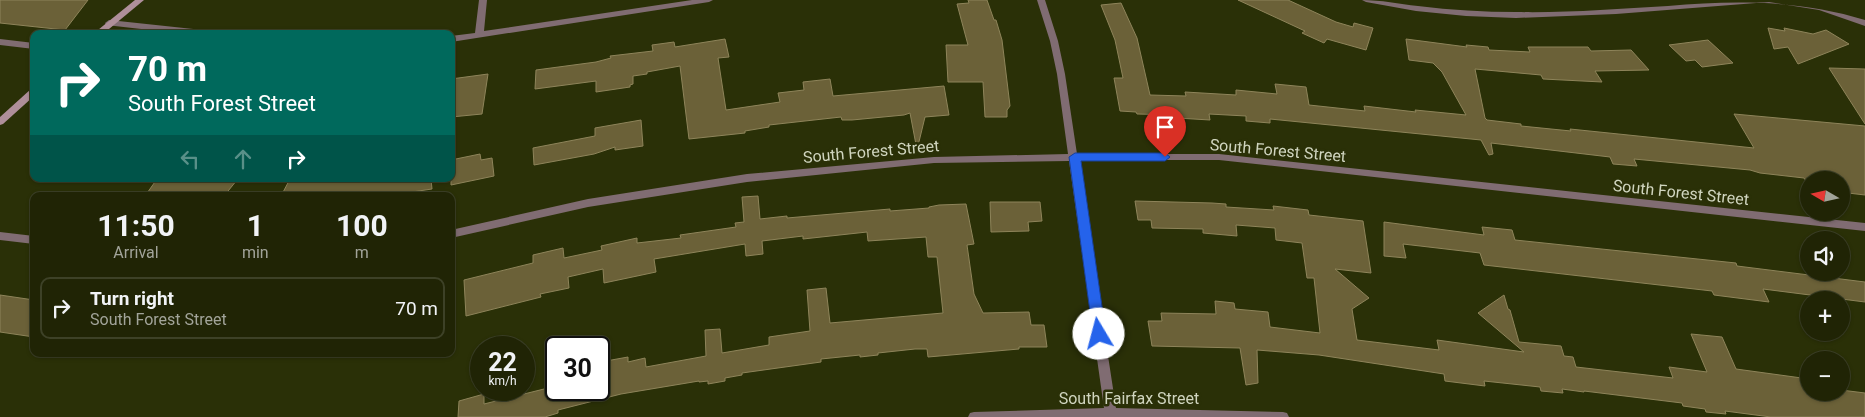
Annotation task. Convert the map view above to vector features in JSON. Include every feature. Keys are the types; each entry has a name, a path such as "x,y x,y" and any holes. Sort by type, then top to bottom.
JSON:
{"main road":[{"path":"109,23 127,0"},
{"path":"101,30 140,0"},
{"path":"0,122 30,95"}],"street":[{"path":"480,36 483,0"},
{"path":"455,39 709,0"},
{"path":"1041,0 1058,56 1075,157 1111,415"},
{"path":"1366,0 1458,14 1550,16 1767,0"},
{"path":"1771,0 1807,3 1847,14 1865,23"},
{"path":"109,23 175,30"},
{"path":"0,42 30,46"},
{"name":"South Forest Street","path":"455,233 607,200 747,178 934,160 1075,157 1219,158 1865,228"},
{"path":"0,236 30,240"},
{"name":"South Fairfax Street","path":"974,417 1111,415 1283,417"}],"building":[{"path":"0,0 88,0 65,30 0,23"},
{"path":"968,0 987,0 994,20 996,20 1002,40 1010,106 1007,110 1007,117 985,117 983,82 948,82 946,45 968,45 957,4 969,3"},
{"path":"1238,0 1288,0 1336,22 1353,27 1354,23 1373,28 1366,50 1327,39 1324,43 1302,33 1305,31"},
{"path":"1121,3 1137,38 1150,95 1186,96 1185,92 1236,95 1236,90 1277,94 1275,84 1306,87 1309,105 1365,111 1364,106 1466,115 1442,72 1433,63 1409,60 1406,39 1467,47 1466,45 1488,47 1489,50 1530,52 1528,47 1588,47 1591,51 1631,50 1649,70 1595,71 1602,82 1543,79 1541,75 1475,69 1485,118 1487,120 1521,124 1521,126 1571,131 1570,129 1754,148 1734,114 1865,126 1865,195 1850,193 1850,171 1800,171 1800,178 1750,170 1634,159 1637,166 1613,164 1610,157 1491,143 1493,154 1489,155 1481,140 1270,119 1270,123 1246,121 1246,116 1209,114 1210,120 1177,118 1177,115 1137,114 1136,112 1120,111 1114,78 1123,78 1115,40 1101,5"},
{"path":"1768,28 1785,31 1784,28 1813,34 1826,30 1849,44 1798,64 1788,47 1774,49"},
{"path":"725,39 729,57 718,58 726,110 780,102 778,93 804,90 803,82 830,79 833,96 944,86 949,115 925,117 917,150 910,113 852,120 842,120 841,117 769,125 769,127 745,131 745,133 689,139 680,66 633,76 633,84 630,87 596,92 596,81 535,89 536,70 596,62 611,58 610,56 653,51 652,45 674,42 675,47"},
{"path":"1708,40 1733,63 1702,67 1695,60 1686,61 1669,45"},
{"path":"1829,68 1865,69 1865,124"},
{"path":"488,74 482,114 455,117 455,78"},
{"path":"641,120 643,146 615,150 615,147 594,154 534,165 533,148 595,136 595,128"},
{"path":"480,154 481,160 492,158 494,176 451,185 451,182 455,182 455,159"},
{"path":"155,182 235,182 227,192 148,192"},
{"path":"288,182 431,182 432,189 412,192 283,192"},
{"path":"758,196 760,219 966,204 974,244 967,245 974,294 983,313 1029,312 1031,325 1044,325 1047,347 1019,347 1019,349 928,357 927,349 915,349 860,357 860,355 821,359 821,362 742,373 742,375 725,378 725,381 708,384 708,381 699,381 610,397 610,360 628,357 628,362 645,358 646,367 706,356 705,330 720,329 722,353 769,345 769,337 810,331 807,290 826,288 830,323 943,313 937,257 928,257 926,237 868,241 867,232 803,239 803,236 762,241 763,254 746,256 745,244 654,259 656,272 604,283 603,269 568,277 569,288 540,294 541,297 466,316 464,280 533,263 533,255 563,248 564,258 602,250 601,246 637,238 637,243 681,238 680,235 736,227 735,223 744,222 742,197"},
{"path":"1135,201 1212,203 1226,204 1226,207 1274,210 1273,206 1308,210 1309,215 1363,221 1371,273 1335,269 1369,298 1352,309 1357,340 1439,350 1437,340 1524,352 1478,313 1504,295 1519,342 1561,346 1564,356 1573,357 1576,367 1673,378 1669,367 1707,372 1691,334 1722,337 1736,369 1800,378 1800,401 1850,401 1850,391 1865,393 1865,417 1771,417 1725,411 1726,414 1706,412 1705,409 1683,406 1682,403 1562,389 1563,393 1541,391 1540,387 1484,381 1485,386 1445,381 1444,374 1319,355 1257,350 1258,383 1246,385 1240,348 1152,346 1148,321 1162,321 1161,313 1216,314 1215,301 1234,303 1235,309 1268,312 1270,327 1320,333 1314,278 1307,278 1302,243 1276,240 1275,228 1236,225 1237,236 1203,233 1203,229 1152,228 1151,220 1138,220"},
{"path":"990,202 1040,202 1042,221 1028,222 1029,231 991,232"},
{"path":"1384,222 1484,235 1482,227 1512,230 1515,240 1736,263 1737,266 1800,274 1800,281 1850,280 1865,282 1865,302 1850,300 1850,291 1800,291 1800,294 1763,289 1769,302 1714,295 1712,291 1484,265 1480,253 1403,244 1406,258 1384,256"},
{"path":"0,295 30,299 30,336 0,332"},
{"path":"545,389 545,401 593,401 558,410 558,413 545,417 458,417 459,401 470,398 470,401 484,401 484,404 496,401 535,401 535,391"}],"route":[{"path":"1099,334 1075,157 1165,157"}]}
